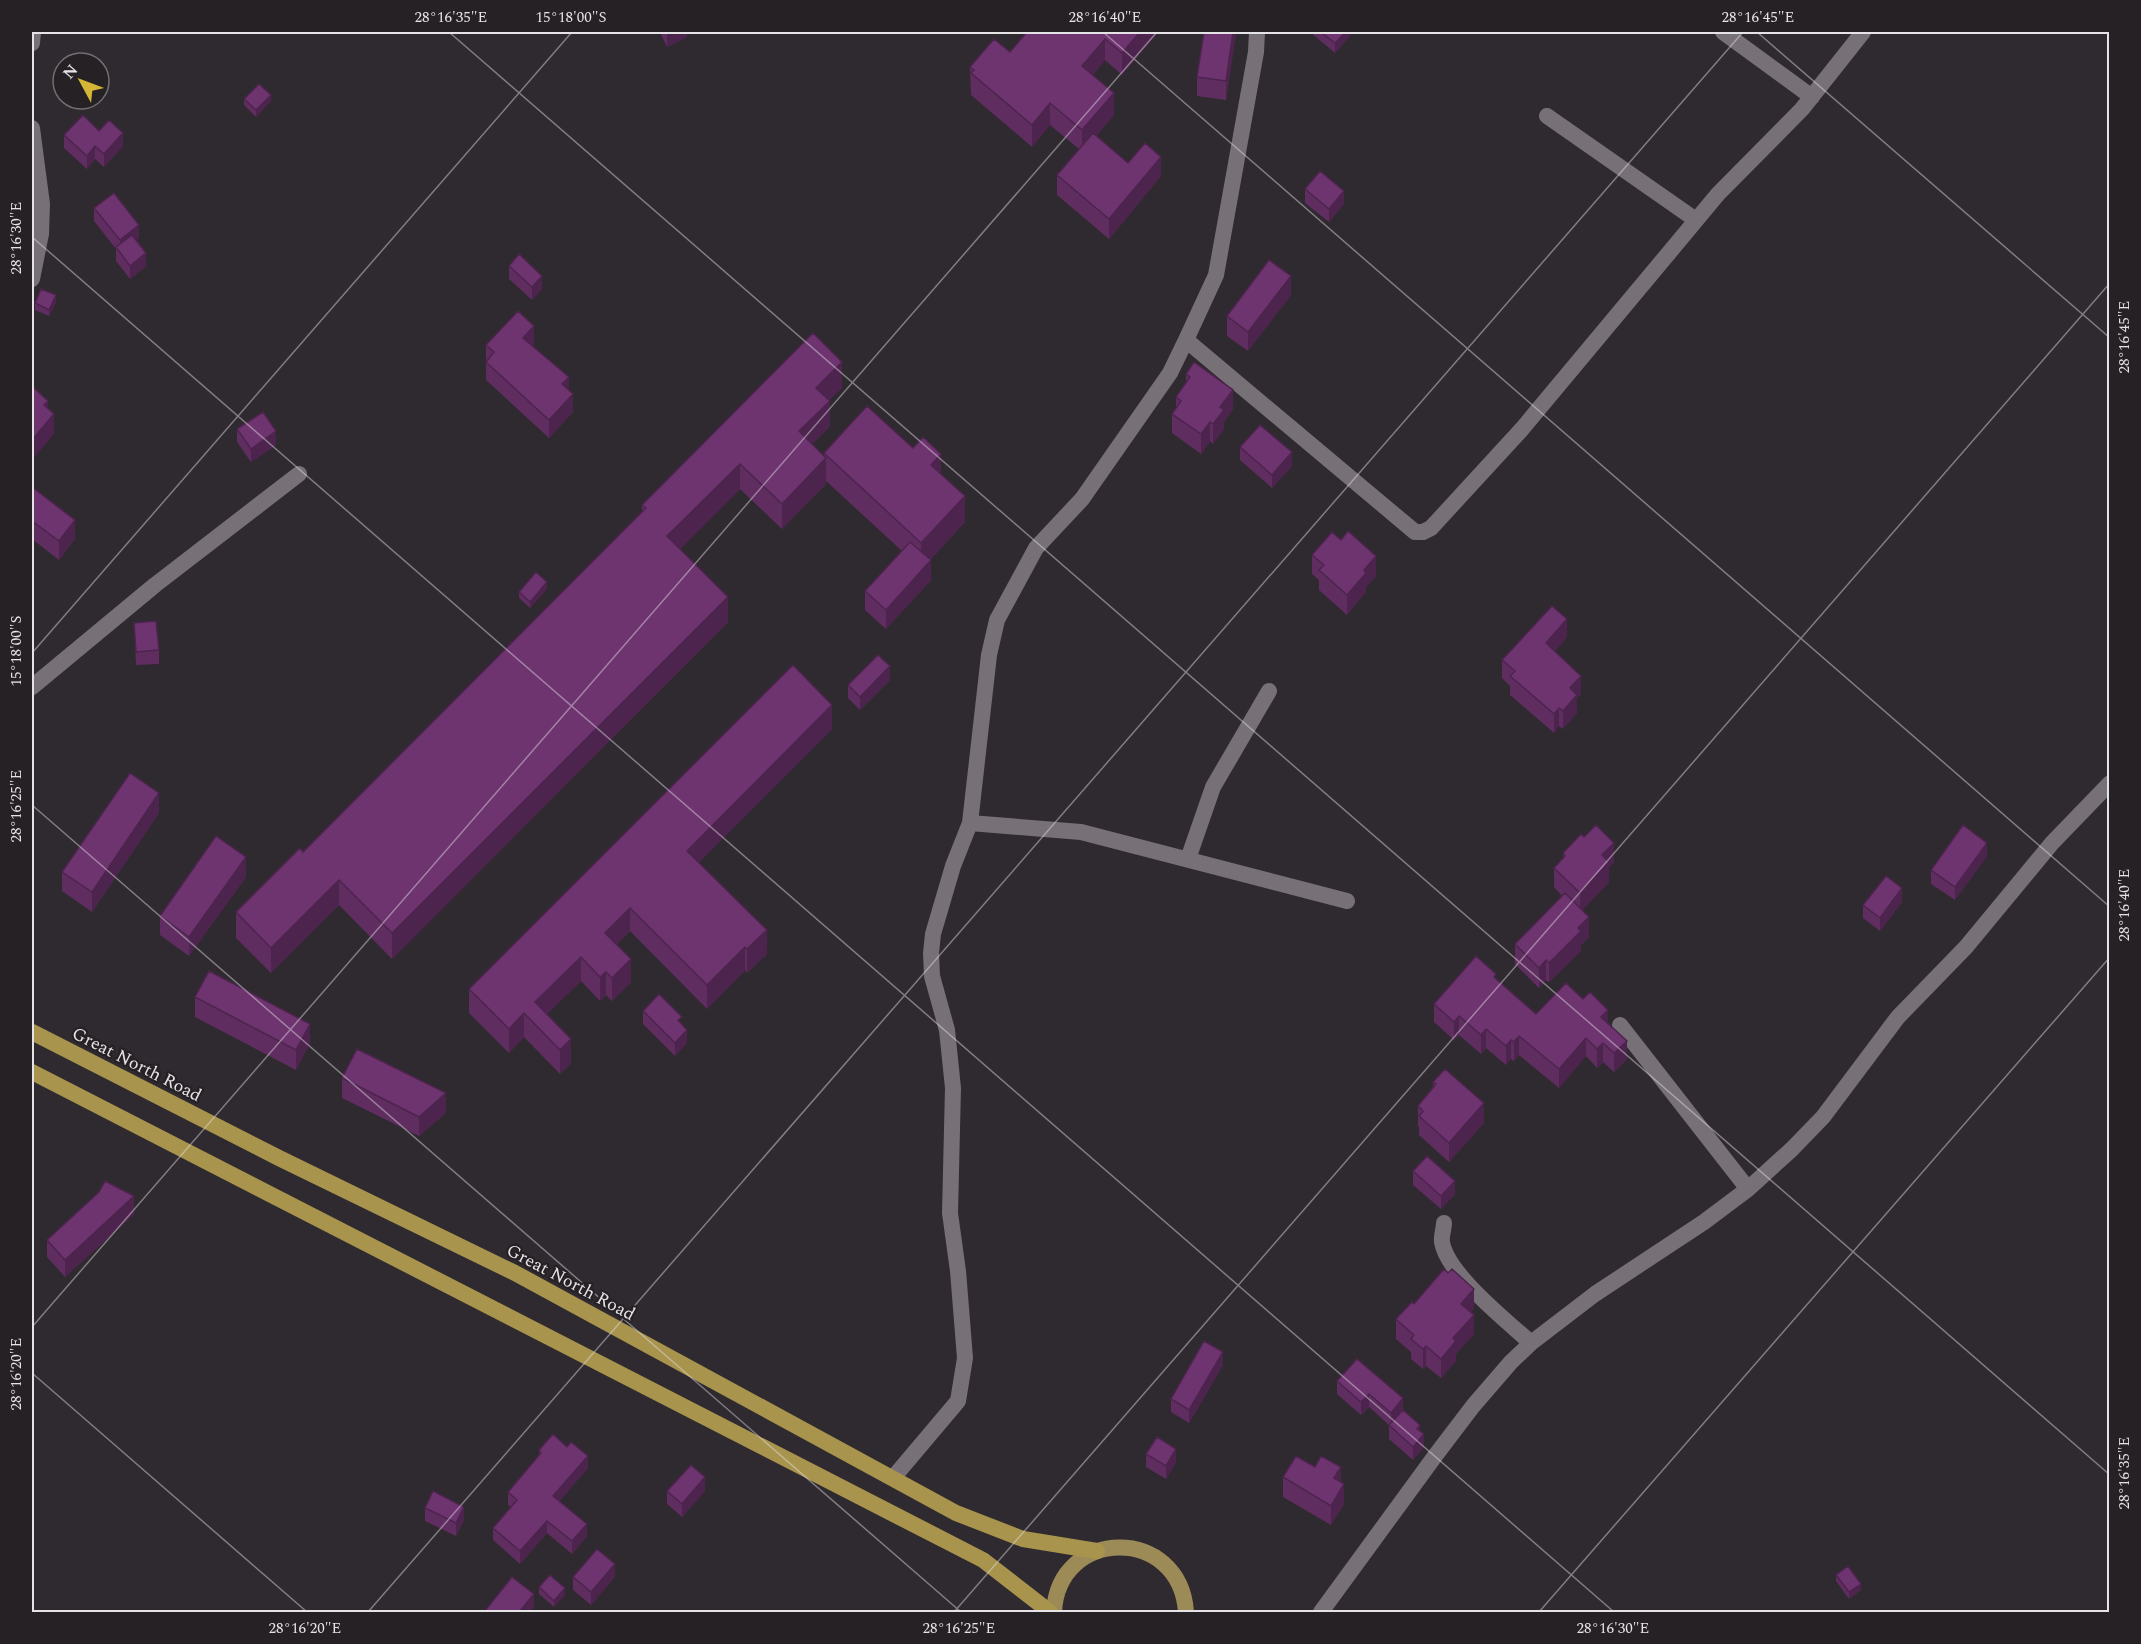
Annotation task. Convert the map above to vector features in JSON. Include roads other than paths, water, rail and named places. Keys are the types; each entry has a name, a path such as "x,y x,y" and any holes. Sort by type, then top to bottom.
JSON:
{"highway":[{"name":"Great North Road","path":"32,1032 279,1158 515,1273 956,1513 1023,1539 1097,1551"},
{"path":"32,1072 983,1560 1052,1612"}],"main road":[{"path":"1052,1612 1056,1596 1065,1577 1079,1562 1097,1551 1119,1547 1146,1552 1168,1567 1197,1612"},
{"path":"1182,1590 1186,1612"}],"street":[{"path":"32,43 33,32"},
{"path":"893,1478 958,1401 965,1358 958,1271 950,1213 953,1088 948,1030 932,976 931,953 933,934 953,866 970,824 989,655 997,620 1036,548 1082,499 1170,373 1216,275 1256,52 1257,32"},
{"path":"1723,32 1812,97"},
{"path":"1186,340 1415,532 1424,532 1431,528 1522,429 1718,194 1812,97 1863,32"},
{"path":"1547,116 1696,220"},
{"path":"32,128 42,204 41,234 32,279"},
{"path":"32,687 155,585 299,474"},
{"path":"1188,859 1212,787 1269,691"},
{"path":"1321,1612 1473,1406 1511,1362 1531,1343 1595,1294 1704,1222 1748,1189 1792,1149 1822,1117 1898,1017 1966,947 2052,843 2109,783"},
{"path":"970,824 1081,832 1347,901"},
{"path":"1620,1025 1748,1189"},
{"path":"1444,1223 1442,1242 1453,1265 1469,1286 1531,1343"}]}
